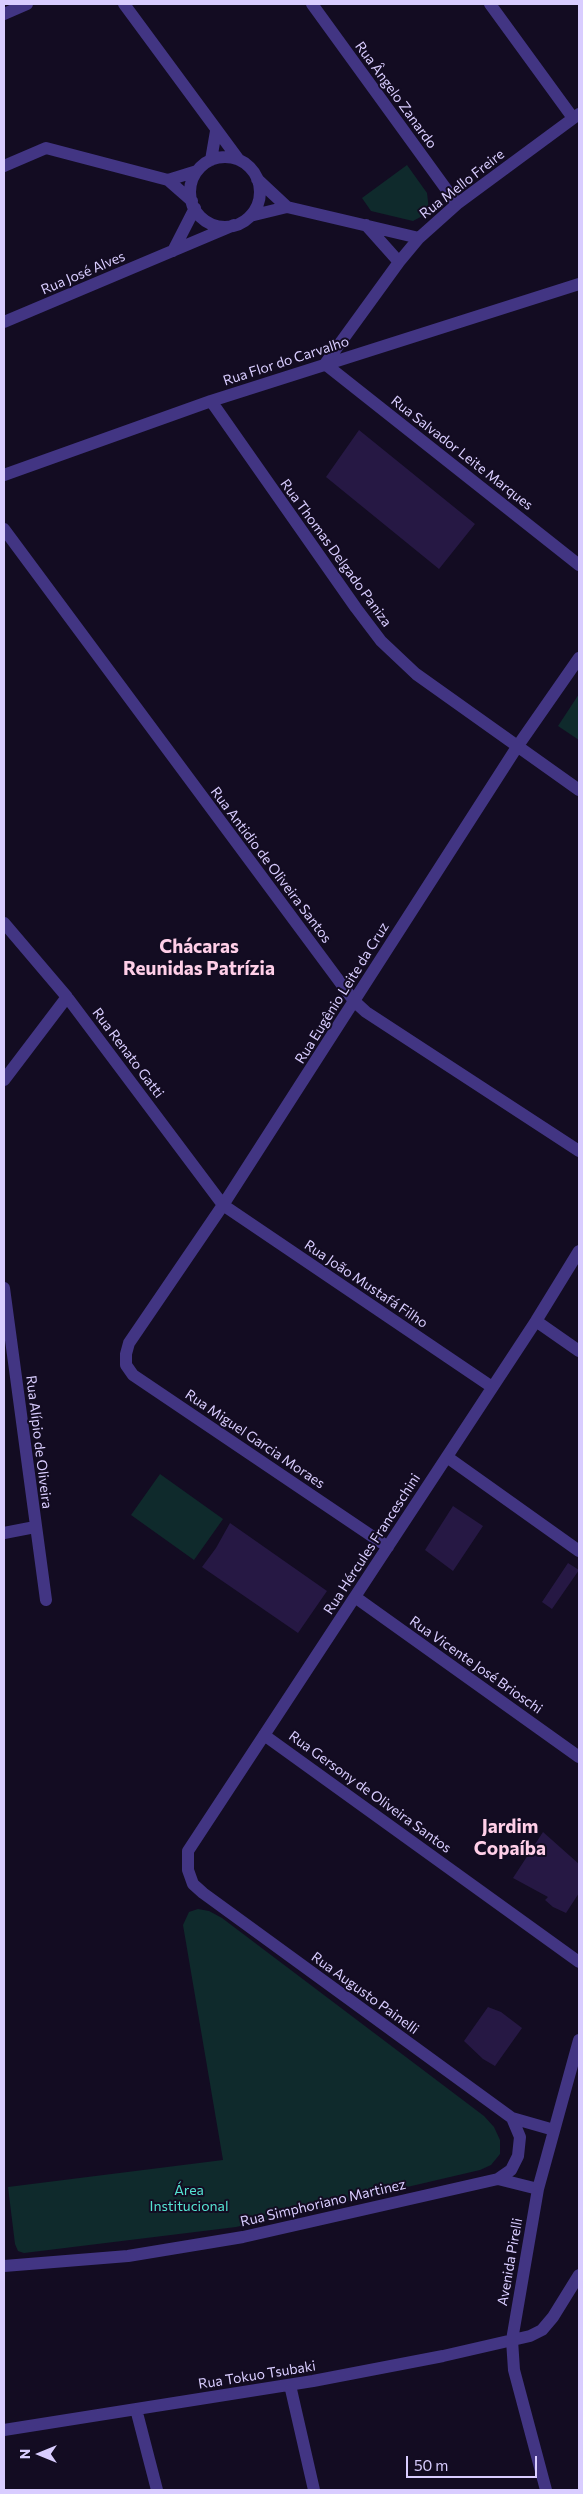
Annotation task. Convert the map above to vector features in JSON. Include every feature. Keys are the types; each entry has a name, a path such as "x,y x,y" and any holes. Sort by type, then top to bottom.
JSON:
{"street":[{"path":"4,14 27,4"},
{"path":"124,4 239,160"},
{"name":"Rua Ângelo Zanardo","path":"312,4 457,204"},
{"path":"490,4 576,116"},
{"name":"Rua Mello Freire","path":"325,364 399,262 419,238 457,204 576,116"},
{"path":"211,160 216,131"},
{"path":"4,166 46,148 168,180 193,205 200,216 216,225 234,225 250,216 287,207 419,238"},
{"path":"168,180 197,171 211,160 230,157 247,165 257,179 287,207"},
{"path":"174,251 193,205 191,188 197,171"},
{"path":"250,216 259,200 257,179"},
{"name":"Rua José Alves","path":"4,322 234,225"},
{"path":"366,225 399,262"},
{"name":"Rua Flor do Carvalho","path":"4,475 211,401 325,364 576,288"},
{"name":"Rua Salvador Leite Marques","path":"325,364 579,565"},
{"name":"Rua Thomas Delgado Paniza","path":"211,401 381,641 416,674 579,790"},
{"name":"Rua Antidio de Oliveira Santos","path":"4,529 354,1001 366,1012 579,1151"},
{"name":"Rua Eugênio Leite da Cruz","path":"130,1343 223,1205 517,747 579,658"},
{"name":"Rua Renato Gatti","path":"4,923 67,997 223,1205"},
{"path":"4,1080 67,997"},
{"name":"Rua João Mustafá Filho","path":"223,1205 492,1387"},
{"name":"Rua Hércules Franceschini","path":"188,1851 536,1321 579,1251"},
{"name":"Rua Alípio de Oliveira","path":"4,1288 46,1600"},
{"path":"536,1321 579,1351"},
{"name":"Rua Miguel Garcia Moraes","path":"130,1343 126,1354 126,1365 133,1375 388,1547"},
{"path":"447,1457 579,1551"},
{"path":"4,1533 35,1527"},
{"name":"Rua Vicente José Brioschi","path":"355,1597 579,1757"},
{"name":"Rua Gersony de Oliveira Santos","path":"264,1735 579,1962"},
{"name":"Rua Augusto Painelli","path":"188,1851 188,1870 193,1884 203,1893 512,2118 554,2130"},
{"name":"Avenida Pirelli","path":"546,2490 514,2370 512,2340 538,2189 579,2040"},
{"path":"498,2180 511,2170 518,2156 520,2137 512,2118"},
{"name":"Rua Simphoriano Martinez","path":"4,2266 128,2256 243,2237 498,2180 538,2189"},
{"name":"Rua Tokuo Tsubaki","path":"4,2430 290,2385 443,2356 512,2340 542,2330 553,2317 579,2275"},
{"path":"290,2385 314,2490"},
{"path":"136,2410 157,2490"}],"green space":[{"path":"407,165 427,193 429,210 426,214 413,221 371,211 362,198"},
{"path":"579,694 579,740 558,726"},
{"path":"160,1474 223,1519 194,1560 131,1515"},
{"name":"Área Institucional","path":"198,1909 209,1911 222,1918 484,2116 494,2127 500,2140 500,2154 491,2165 480,2170 236,2227 24,2253 18,2251 15,2244 8,2187 223,2160 183,1925 189,1912"}],"building":[{"path":"359,430 475,524 439,569 326,477"},
{"path":"453,1506 483,1526 453,1571 425,1550"},
{"path":"230,1523 327,1591 298,1633 202,1567 216,1548"},
{"path":"568,1563 579,1570 552,1609 542,1602"},
{"path":"543,1832 579,1864 579,1893 566,1913 553,1907 545,1900 548,1897 513,1878"},
{"path":"488,2007 501,2012 522,2028 495,2066 483,2059 464,2041"}],"district":[{"name":"Chácaras Reunidas Patrízia","path":"199,958"},
{"name":"Jardim Copaíba","path":"510,1838"}]}
